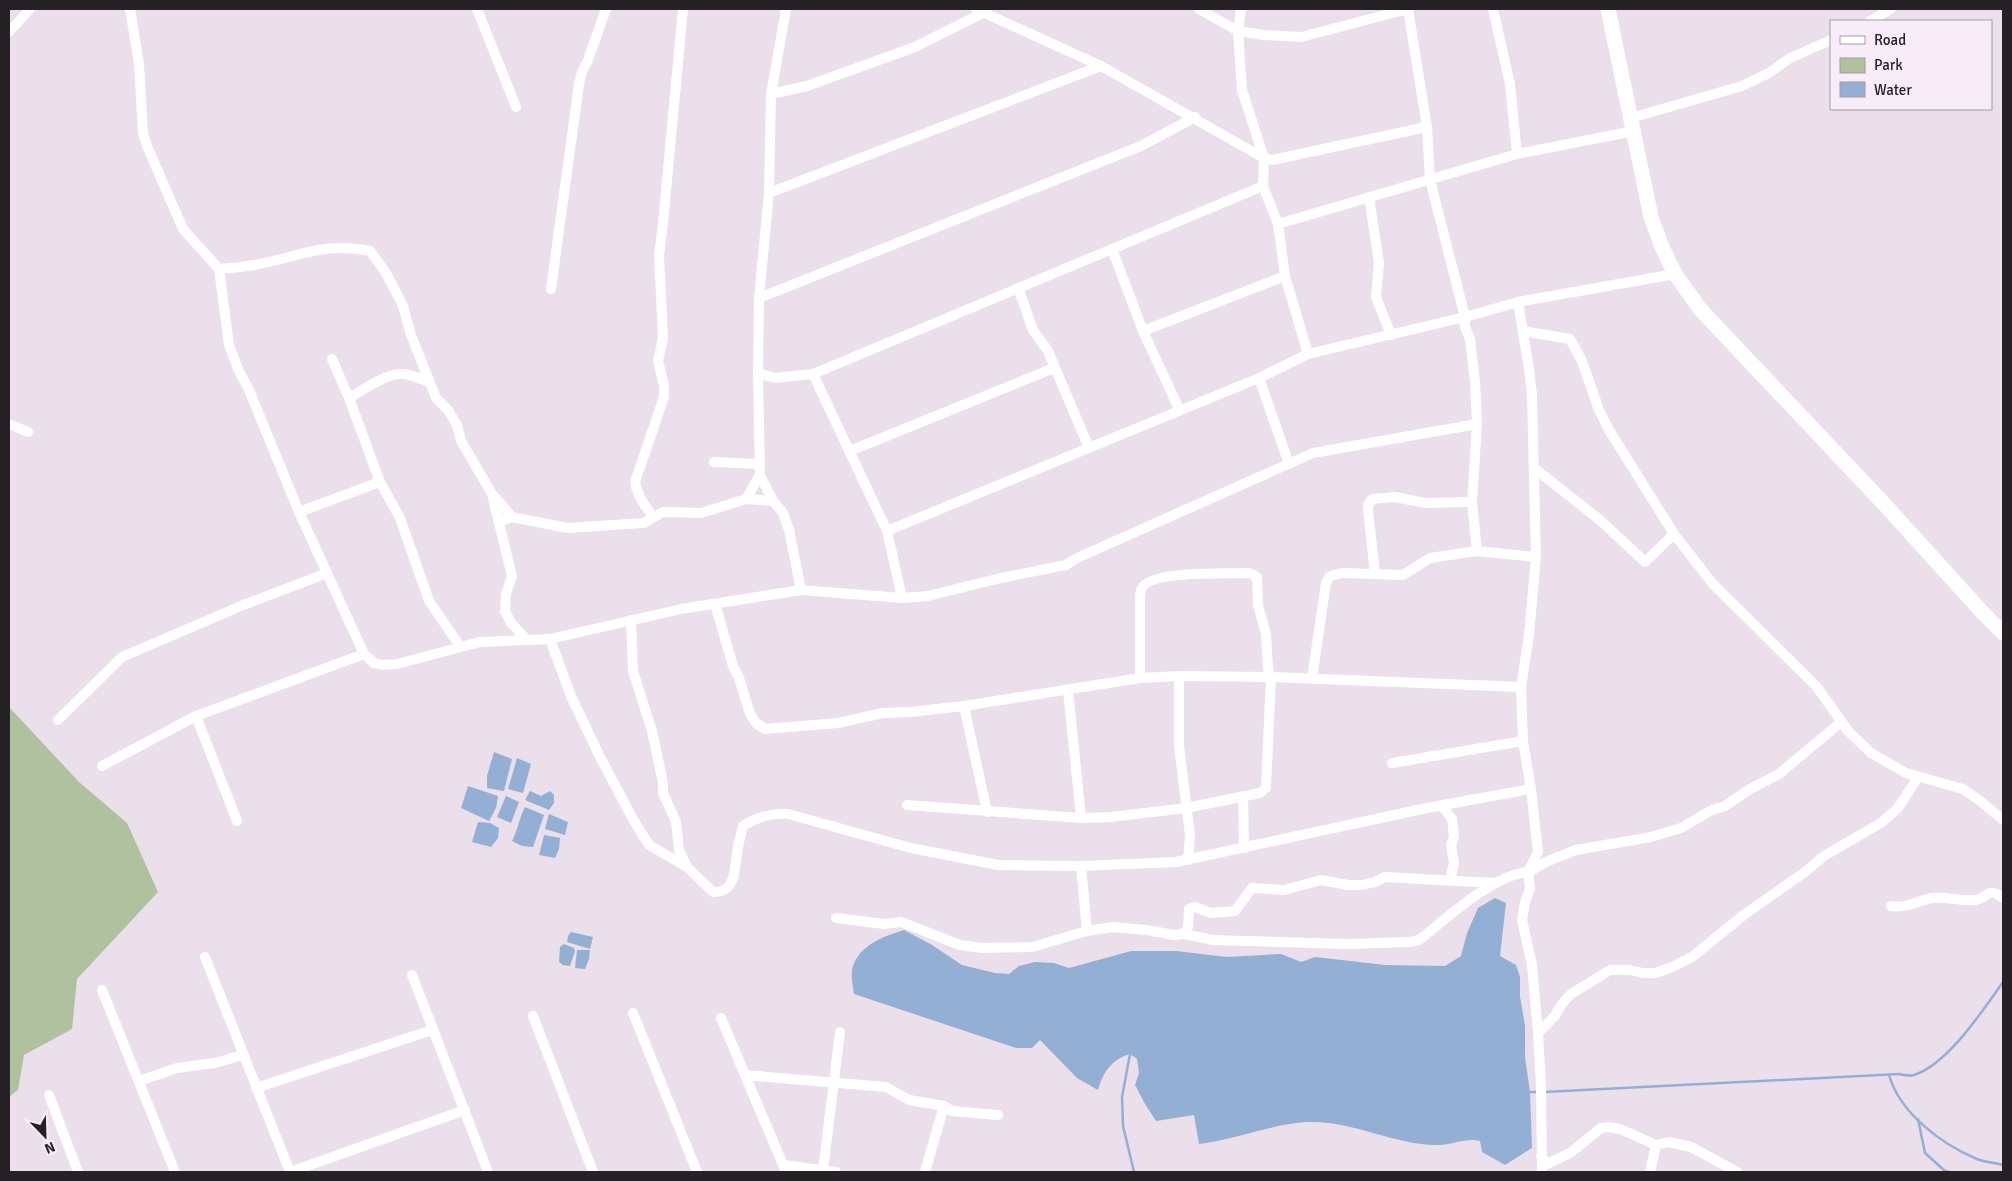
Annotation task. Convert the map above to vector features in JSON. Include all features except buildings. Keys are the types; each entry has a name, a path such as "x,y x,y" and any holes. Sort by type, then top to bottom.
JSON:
{"main road":[{"path":"1608,9 1651,217 1662,247 1675,274 1700,309 2003,633"}],"street":[{"path":"9,32 30,9"},
{"path":"130,9 140,64 143,133 147,146 183,228 219,269 229,345 299,512 364,654 374,663 382,665 397,664 480,642 526,638 550,639 681,609 801,590 902,598 928,596 1001,578 1066,565 1077,558 1185,509 1313,453 1476,424"},
{"path":"476,9 516,106"},
{"path":"551,289 579,84 606,9"},
{"path":"654,517 641,500 636,490 635,482 664,397 664,386 658,361 664,326 660,306 658,255 664,222 683,9"},
{"path":"786,9 771,94 768,193 759,298 760,470 773,501 783,513 801,590"},
{"path":"1199,9 1238,31 1264,35 1301,37 1408,9 1427,127 1430,180 1465,317 1475,382 1476,424 1472,502 1477,552"},
{"path":"1242,9 1238,31 1242,90 1264,158 1263,186 1278,224 1285,276 1308,354"},
{"path":"1494,9 1510,84 1517,154"},
{"path":"1872,20 1891,9"},
{"path":"771,94 807,86 916,47 980,11 1101,66 1264,158 1272,160 1427,127"},
{"path":"1278,224 1517,154 1632,124 1742,86 1769,73 1790,58 1830,40"},
{"path":"768,193 1101,66"},
{"path":"759,298 1141,146 1194,118"},
{"path":"758,374 775,378 812,374 1263,186"},
{"path":"1369,197 1379,263 1376,297 1391,335"},
{"path":"219,269 254,266 314,250 338,248 370,251 386,273 403,306 411,335 416,344 428,382 436,398 452,418 461,441 492,494 512,517"},
{"path":"1112,249 1143,331 1179,409"},
{"path":"887,531 1179,409 1259,378 1308,354 1465,317 1518,302 1675,274"},
{"path":"1143,331 1285,276"},
{"path":"1018,288 1034,330 1048,351 1089,448"},
{"path":"1518,302 1532,395 1536,557 1529,635 1521,687 1523,741 1538,852 1528,872 1530,889 1525,902 1522,920 1532,965 1538,1033 1541,1086 1540,1156 1542,1172"},
{"path":"1523,331 1570,339 1582,361 1599,410 1609,430 1674,534 1713,584 1818,688 1841,722 1871,753 1897,768 1918,777 1928,778 1963,789 2003,820"},
{"path":"332,359 349,398 380,482 400,518 429,600 460,646"},
{"path":"850,451 1054,368"},
{"path":"812,374 887,531 902,598"},
{"path":"349,398 392,375 411,375 428,382"},
{"path":"1259,378 1289,464"},
{"path":"9,424 28,432"},
{"path":"714,462 760,470"},
{"path":"1534,468 1600,520 1645,562 1674,534"},
{"path":"746,499 760,470"},
{"path":"299,512 380,482"},
{"path":"492,494 512,576 506,594 505,611 511,623 526,638"},
{"path":"1375,574 1368,510 1372,499 1395,497 1425,503 1472,502"},
{"path":"499,522 512,517 567,528 644,523 664,512 701,513 746,499 773,501"},
{"path":"1312,678 1326,583 1330,576 1342,573 1403,575 1430,558 1477,552 1536,557"},
{"path":"58,720 122,657 241,606 327,573"},
{"path":"907,805 1082,818 1111,817 1186,808 1260,793 1266,788 1268,781 1271,677 1268,668 1266,634 1258,605 1257,577 1249,573 1171,575 1145,584 1140,595 1140,678"},
{"path":"715,604 733,666 739,678 750,714 756,724 765,729 838,723 883,713 964,706 1140,678 1179,676 1271,677 1521,687"},
{"path":"630,620 633,671 652,731 663,784 663,794 676,822 679,850 687,867"},
{"path":"550,639 571,696 634,822 649,845 687,867 712,892 719,892 731,885 734,880 743,826 752,820 777,814 788,814 911,848 998,864 1081,866 1188,860 1440,805 1531,789"},
{"path":"102,766 196,716 364,654"},
{"path":"1179,676 1179,744 1190,836 1188,860"},
{"path":"1068,690 1082,818"},
{"path":"964,706 987,812"},
{"path":"196,716 237,821"},
{"path":"836,918 884,924 901,922 960,946 983,948 1032,947 1087,931 1112,928 1147,930 1174,936 1184,934 1213,940 1347,944 1410,942 1419,940 1494,883 1520,872 1528,872 1548,861 1576,850 1652,836 1681,828 1710,811 1725,806 1750,788 1779,774 1841,722"},
{"path":"1392,762 1523,741"},
{"path":"1538,1033 1555,1016 1561,1005 1571,994 1610,970 1656,973 1672,968 1692,957 1745,914 1805,872 1824,856 1881,823 1898,808 1918,777"},
{"path":"1243,796 1244,848"},
{"path":"1440,805 1452,819 1454,837 1451,845 1454,863 1450,880"},
{"path":"1081,866 1087,931"},
{"path":"1184,934 1188,927 1189,909 1195,907 1211,913 1235,911 1252,888 1284,890 1321,880 1348,885 1362,885 1385,878 1494,883"},
{"path":"1891,906 1910,906 1932,898 1976,900 1987,892 1997,893 2003,898"},
{"path":"205,957 290,1172 465,1110"},
{"path":"412,975 488,1172"},
{"path":"102,990 174,1172"},
{"path":"633,1013 697,1172"},
{"path":"533,1016 593,1172"},
{"path":"721,1018 785,1169 836,1172"},
{"path":"256,1088 432,1030"},
{"path":"823,1170 840,1032"},
{"path":"139,1081 177,1068 215,1064 243,1055"},
{"path":"745,1075 886,1087 909,1100 944,1106 952,1111 998,1115"},
{"path":"48,1095 78,1172"},
{"path":"925,1172 944,1106"},
{"path":"1540,1156 1547,1164 1557,1160 1570,1153 1601,1128 1608,1127 1620,1128 1656,1145 1669,1142 1691,1147 1737,1172"},
{"path":"1650,1172 1656,1145"}],"green space":[{"path":"9,707 79,782 127,823 158,892 77,979 72,1029 24,1055 18,1090 9,1097"}],"water":[{"path":"494,752 512,759 504,791 487,788 487,776"},
{"path":"517,758 531,764 523,793 508,789"},
{"path":"468,786 498,796 496,808 489,821 461,808"},
{"path":"530,791 541,796 550,791 554,795 554,803 549,810 525,800"},
{"path":"506,796 519,802 511,823 497,817"},
{"path":"525,807 544,815 533,847 522,846 512,841"},
{"path":"549,814 568,822 565,835 545,829"},
{"path":"478,822 490,823 499,828 498,838 491,847 472,842"},
{"path":"544,835 560,838 559,849 555,858 539,855"},
{"path":"1495,898 1506,903 1500,956 1516,965 1520,977 1520,997 1525,1025 1525,1057 1530,1092 1532,1148 1505,1165 1482,1152 1480,1141 1470,1140 1441,1145 1419,1144 1323,1122 1294,1123 1199,1144 1194,1115 1156,1121 1135,1085 1139,1073 1137,1059 1130,1054 1118,1059 1109,1067 1098,1090 1077,1078 1040,1040 1032,1048 1016,1048 854,994 852,984 853,966 861,952 881,938 904,930 932,945 962,965 995,973 1009,974 1019,966 1035,962 1054,963 1069,968 1131,951 1176,951 1227,957 1281,954 1301,962 1315,957 1385,965 1445,966 1461,956 1467,933 1478,908"},
{"path":"571,932 593,937 590,949 567,942"},
{"path":"564,944 574,948 575,951 570,966 559,962 560,947"},
{"path":"577,950 590,950 585,969 575,968"}],"waterway":[{"path":"1544,1092 1899,1074 1914,1075 1927,1069 1952,1048 1975,1021 2003,982"},
{"path":"1130,1054 1122,1097 1123,1126 1134,1172"},
{"path":"1889,1075 1894,1089 1902,1102 1936,1136 1963,1153 1977,1159 2003,1165"},
{"path":"1530,1092 1539,1092"},
{"path":"1918,1119 1925,1153 1945,1171 1949,1172"}]}
